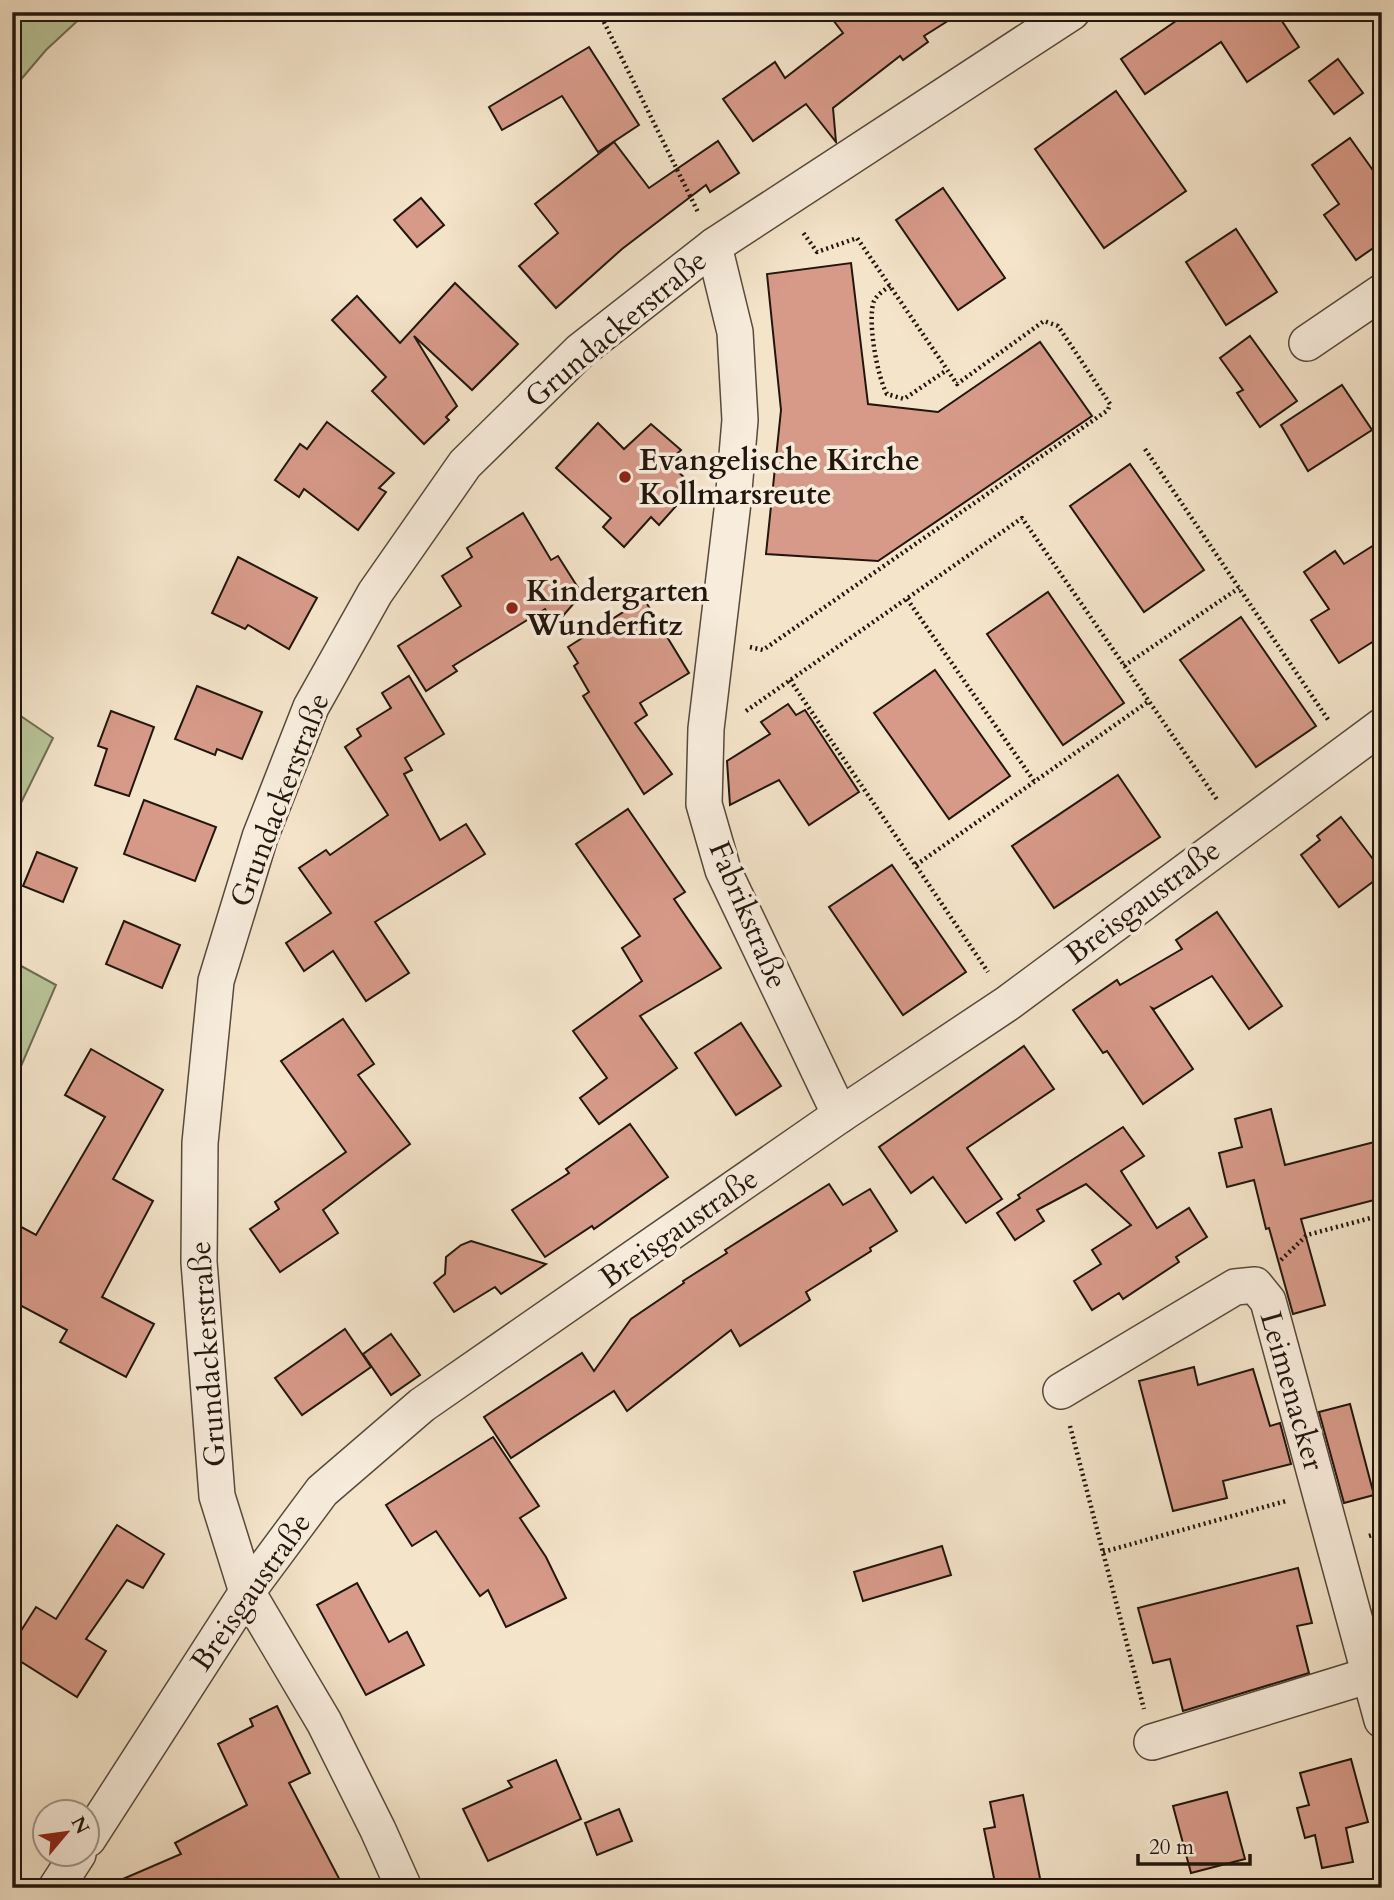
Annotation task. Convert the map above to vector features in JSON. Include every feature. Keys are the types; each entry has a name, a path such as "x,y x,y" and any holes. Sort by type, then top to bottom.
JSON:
{"street":[{"name":"Grundackerstraße","path":"404,1888 324,1722 247,1592 217,1496 199,1262 200,1143 216,981 260,836 311,707 375,593 465,464 580,351 714,246 1072,12"},
{"name":"Fabrikstraße","path":"714,246 735,332 740,420 706,739 704,804 723,870 840,1115"},
{"path":"1307,343 1382,292"},
{"name":"Breisgaustraße","path":"102,1817 247,1592 322,1491 422,1405 840,1115 1008,1003 1382,726"},
{"name":"Leimenacker","path":"1061,1391 1235,1287 1255,1285 1268,1301 1382,1720"},
{"path":"1152,1742 1370,1675"},
{"path":"56,1888 69,1868"}],"path":[{"path":"599,12 714,246"},
{"path":"717,640 764,650 1108,410 1110,404 1058,326 1044,321 957,384 857,238 817,251 781,202"},
{"path":"890,286 875,298 871,312 880,383 887,394 904,399 947,370"},
{"path":"1145,449 1348,750"},
{"path":"706,739 1022,519 1238,831"},
{"path":"1124,666 1239,588"},
{"path":"907,599 1034,781"},
{"path":"790,680 1008,1003"},
{"path":"916,865 1149,701"},
{"path":"1255,1285 1307,1235 1382,1215"},
{"path":"1061,1391 1152,1742"},
{"path":"1103,1552 1321,1491"}],"green space":[{"path":"12,12 87,12 46,50 12,90"},
{"path":"12,710 53,738 12,821"},
{"path":"12,961 56,985 12,1087"}],"building":[{"path":"827,12 962,12 924,36 928,42 903,60 900,56 833,108 836,142 806,104 753,141 723,99 775,62 785,78 843,33"},
{"path":"1189,12 1276,12 1299,47 1247,82 1221,42 1145,94 1121,59"},
{"path":"589,47 639,125 598,152 562,96 502,130 489,107"},
{"path":"1338,59 1363,93 1334,114 1309,81"},
{"path":"1116,91 1186,191 1104,248 1035,149"},
{"path":"1350,138 1382,183 1382,242 1356,260 1324,215 1339,204 1312,165"},
{"path":"718,141 739,173 710,192 706,185 622,249 556,308 519,266 558,233 535,204 614,142 649,188"},
{"path":"943,188 1005,278 958,310 896,220"},
{"path":"421,198 444,225 417,247 394,220"},
{"path":"1236,229 1277,292 1226,325 1186,262"},
{"path":"851,263 868,404 938,412 1040,342 1092,416 878,561 766,554 781,410 767,274"},
{"path":"455,283 518,344 472,390 414,336 457,406 446,417 449,420 424,444 372,391 386,377 332,320 357,296 400,343"},
{"path":"1250,336 1297,401 1260,427 1237,393 1243,390 1220,358"},
{"path":"1342,385 1372,430 1308,471 1281,425"},
{"path":"327,422 394,473 379,488 386,492 358,530 304,489 299,497 275,480 300,444 307,449"},
{"name":"Evangelische Kirche Kollmarsreute","path":"598,423 624,449 651,424 681,450 668,463 694,486 659,525 651,517 624,547 603,527 611,518 556,468"},
{"path":"1130,464 1204,570 1144,612 1070,506"},
{"path":"523,513 551,560 558,556 582,594 555,625 545,609 453,666 457,671 426,691 398,646 461,606 442,576 472,557 467,548"},
{"path":"1382,540 1382,636 1339,663 1311,620 1329,609 1304,572 1335,551 1344,564"},
{"path":"238,557 317,598 289,649 248,625 245,629 212,613"},
{"path":"1048,592 1124,703 1063,745 987,634"},
{"path":"644,599 689,673 640,703 647,715 635,723 672,774 644,794 583,696 589,692 574,666 578,663 568,647"},
{"path":"1241,617 1316,726 1256,767 1180,660"},
{"path":"935,670 1010,776 949,819 874,713"},
{"path":"409,676 444,734 405,758 412,770 404,774 440,840 466,824 485,854 375,922 409,973 366,1001 333,951 304,971 286,943 331,913 299,868 326,850 330,855 388,815 345,747 361,736 357,729 391,708 382,693"},
{"path":"197,686 262,712 242,759 217,749 215,755 175,739"},
{"path":"788,704 796,715 805,710 859,792 809,825 779,780 730,805 727,761 770,734 761,722"},
{"path":"111,711 154,727 129,796 95,785 107,749 98,746"},
{"path":"1118,775 1160,837 1054,908 1012,846"},
{"path":"144,800 216,827 195,881 124,854"},
{"path":"628,809 685,892 674,899 721,968 640,1016 677,1068 599,1124 580,1098 607,1078 573,1031 642,981 622,948 640,936 576,844"},
{"path":"1341,817 1382,871 1382,875 1339,907 1301,855 1320,840 1317,836"},
{"path":"37,852 77,868 63,902 23,886"},
{"path":"892,865 966,972 903,1015 829,907"},
{"path":"1217,912 1282,1006 1249,1029 1212,976 1152,1008 1193,1069 1143,1104 1107,1051 1103,1053 1073,1010 1117,980 1120,985 1182,949 1176,940"},
{"path":"124,921 180,945 162,988 106,964"},
{"path":"343,1019 374,1064 358,1075 410,1144 323,1210 338,1233 280,1272 250,1229 279,1209 275,1202 346,1152 281,1061"},
{"path":"741,1023 781,1086 736,1115 695,1053"},
{"path":"1024,1046 1054,1089 967,1148 1002,1199 966,1223 933,1177 911,1193 879,1147"},
{"path":"91,1049 163,1090 113,1179 153,1201 102,1297 154,1324 126,1377 60,1342 67,1330 12,1301 12,1222 36,1235 105,1117 65,1095"},
{"path":"1271,1109 1285,1165 1382,1140 1382,1198 1301,1219 1325,1305 1293,1314 1269,1228 1266,1229 1254,1180 1227,1187 1219,1153 1242,1147 1235,1119"},
{"path":"630,1124 668,1177 594,1229 592,1226 545,1257 512,1210 569,1173 566,1169"},
{"path":"1123,1127 1144,1156 1121,1171 1157,1228 1189,1208 1207,1237 1176,1257 1179,1262 1123,1299 1119,1293 1092,1310 1074,1281 1101,1264 1092,1250 1131,1225 1086,1184 1037,1210 1044,1221 1015,1240 997,1213 1020,1198 1018,1195"},
{"path":"829,1184 843,1205 870,1189 897,1231 870,1248 871,1251 806,1292 810,1300 740,1346 731,1330 627,1411 614,1391 511,1458 484,1417 582,1353 594,1371 631,1319 727,1253 725,1250"},
{"path":"471,1241 546,1264 501,1294 495,1287 454,1312 434,1283 445,1274 446,1257"},
{"path":"345,1329 371,1367 302,1415 275,1378"},
{"path":"391,1334 420,1375 391,1395 363,1354"},
{"path":"1194,1367 1198,1385 1253,1369 1270,1426 1280,1423 1291,1464 1223,1481 1227,1498 1173,1511 1139,1381"},
{"path":"1350,1404 1374,1495 1344,1503 1319,1412"},
{"path":"493,1437 539,1506 520,1518 546,1557 566,1598 506,1627 488,1590 480,1596 436,1531 412,1546 386,1505"},
{"path":"117,1525 164,1554 143,1588 127,1580 86,1639 106,1651 77,1697 12,1656 12,1645 36,1607 56,1619"},
{"path":"942,1546 951,1575 863,1601 854,1572"},
{"path":"1298,1568 1312,1623 1297,1626 1309,1673 1183,1711 1170,1659 1153,1663 1138,1608"},
{"path":"357,1583 389,1642 407,1632 424,1665 366,1695 317,1605"},
{"path":"277,1706 310,1773 289,1783 344,1888 102,1888 181,1854 175,1843 247,1805 218,1744 253,1726 250,1719"},
{"path":"1351,1759 1368,1822 1346,1828 1353,1862 1322,1868 1315,1835 1305,1838 1297,1808 1309,1805 1300,1773"},
{"path":"556,1760 581,1819 488,1861 463,1809 512,1787 508,1781"},
{"path":"1227,1792 1245,1859 1191,1873 1173,1806"},
{"path":"1023,1795 1042,1888 996,1888 984,1829 995,1827 990,1802"},
{"path":"619,1809 632,1841 597,1855 585,1823"}],"place":[{"name":"Evangelische Kirche Kollmarsreute","path":"625,477"},
{"name":"Kindergarten Wunderfitz","path":"512,608"}]}
